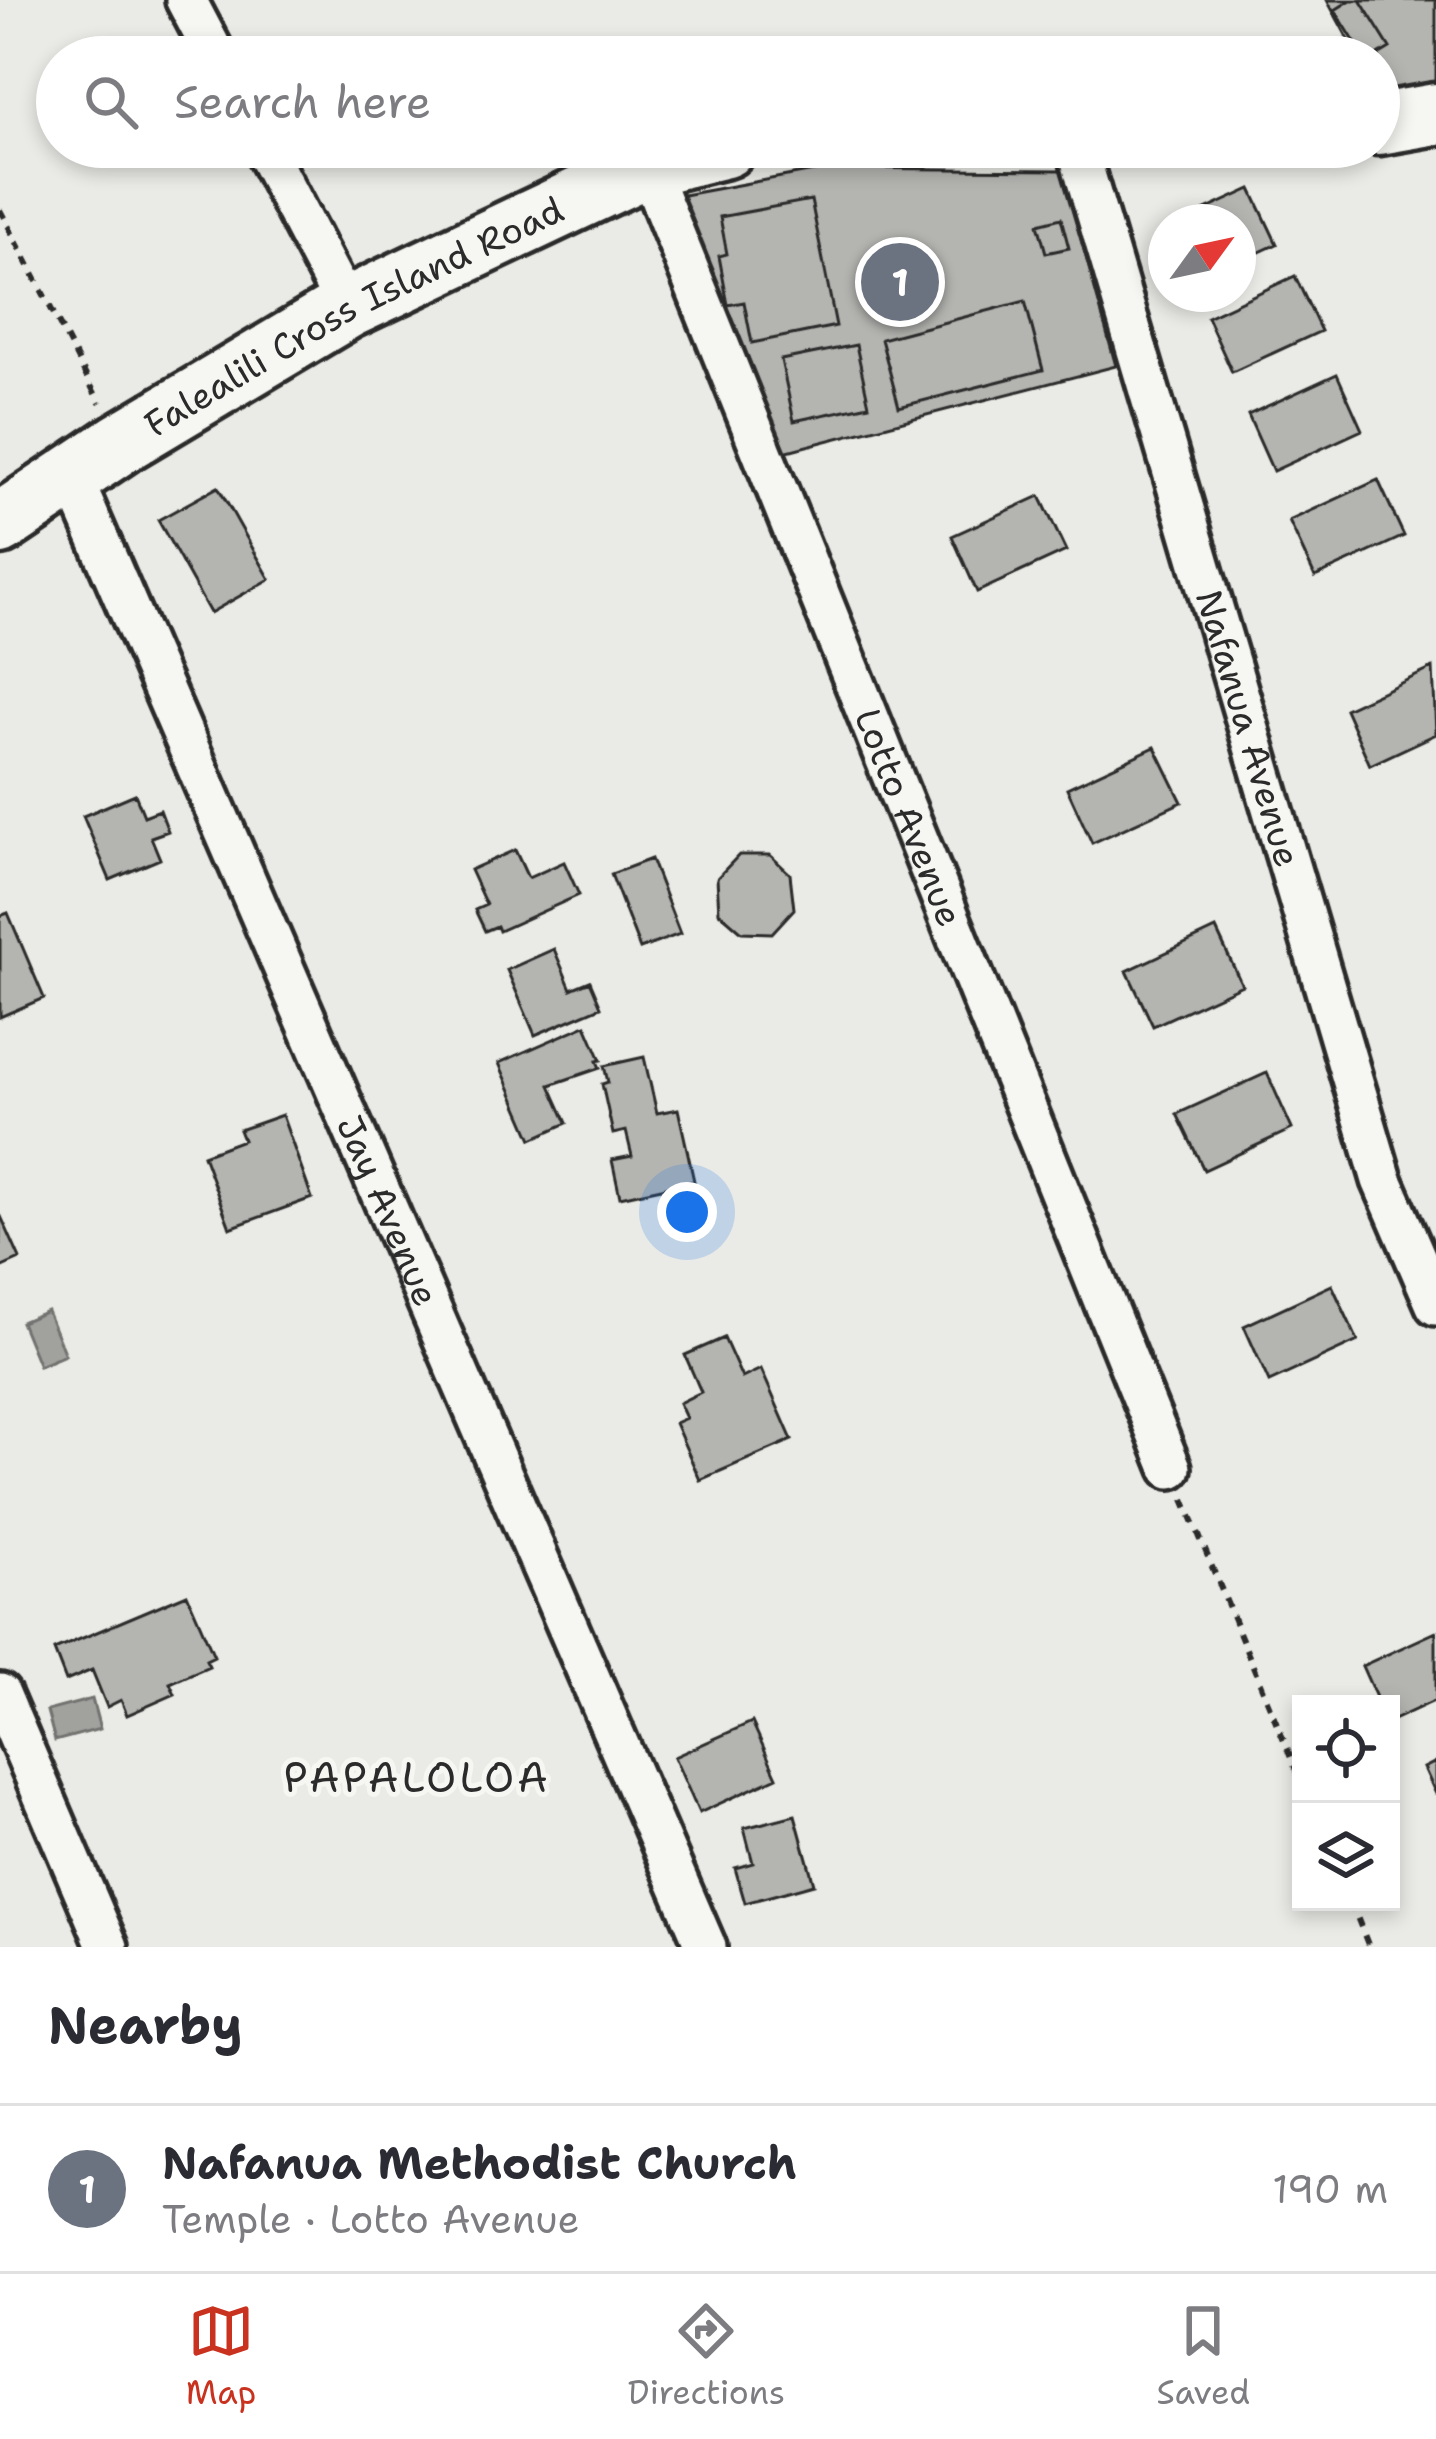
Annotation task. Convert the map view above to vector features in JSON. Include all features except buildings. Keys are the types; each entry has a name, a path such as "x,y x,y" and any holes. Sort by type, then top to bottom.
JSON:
{"main road":[{"path":"1400,120 1436,114"},
{"name":"Falealili Cross Island Road","path":"0,524 122,443 347,308 643,168"}],"street":[{"path":"186,0 205,36"},
{"path":"274,168 347,308"},
{"name":"Lotto Avenue","path":"648,168 1172,1468"},
{"name":"Nafanua Avenue","path":"1083,168 1382,1180 1436,1305"},
{"name":"Jay Avenue","path":"71,475 706,1947"},
{"path":"0,1694 108,1947"}],"path":[{"path":"0,210 122,443"},
{"path":"1172,1468 1292,1760"},
{"path":"1355,1911 1369,1947"}],"shaded area":[{"path":"47,1311 65,1355 39,1366 21,1322"},
{"path":"92,1699 100,1729 55,1741 47,1711"}],"place":[{"name":"Nafanua Methodist Church","path":"900,282"}],"district":[{"name":"PAPALOLOA","path":"417,1777"}]}
